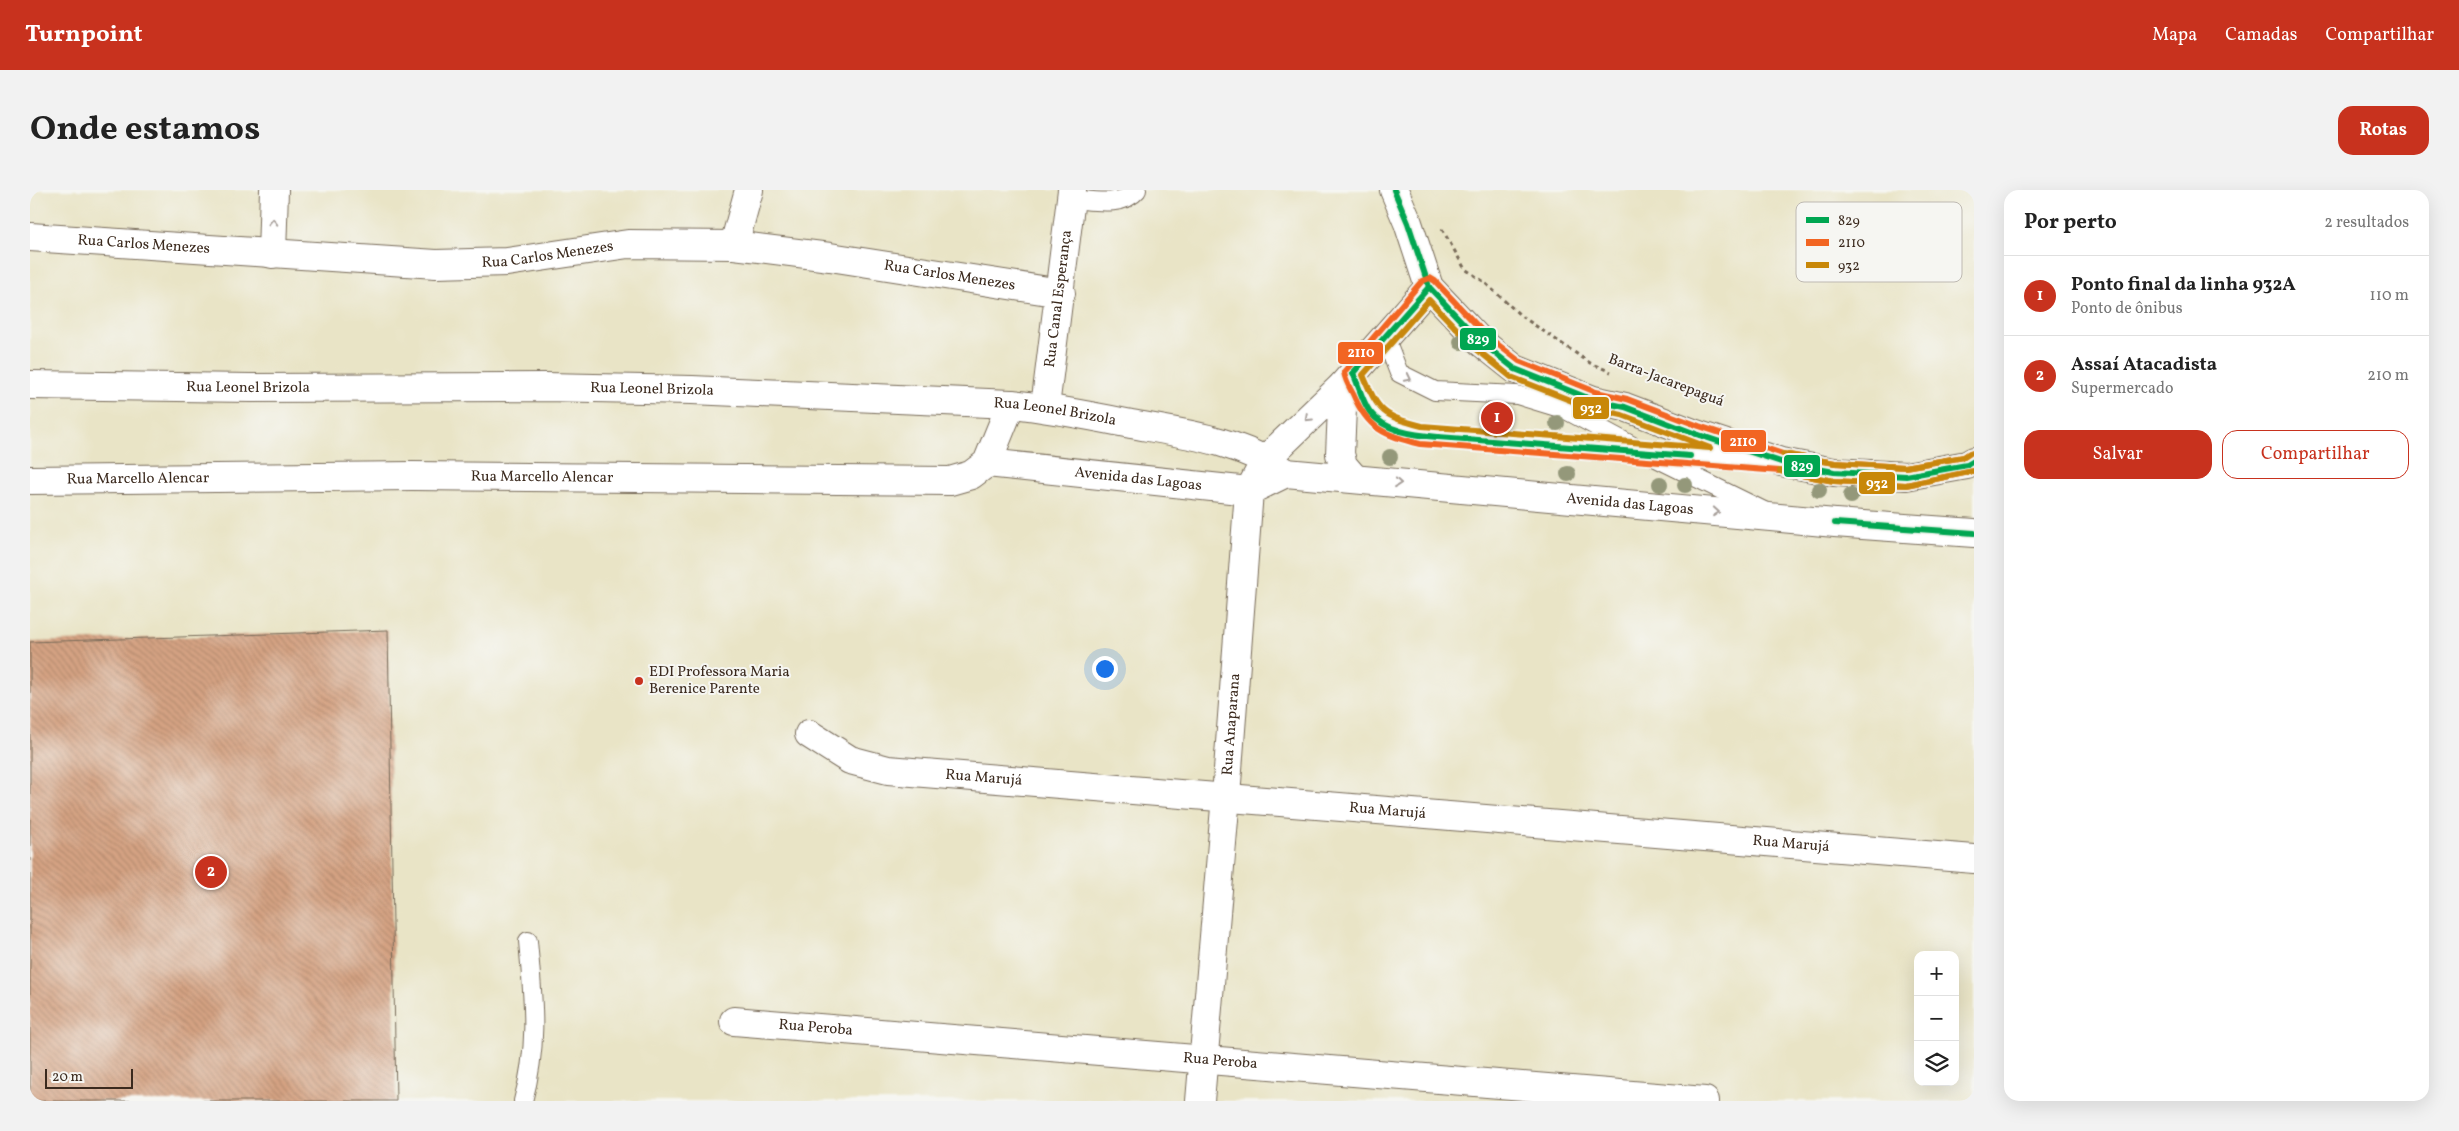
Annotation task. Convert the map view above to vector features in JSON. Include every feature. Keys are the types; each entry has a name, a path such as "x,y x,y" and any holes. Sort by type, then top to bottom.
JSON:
{"street":[{"path":"272,254 274,190"},
{"path":"734,245 749,190"},
{"path":"1394,190 1408,223 1429,288 1481,342 1515,369 1593,400 1625,407 1696,434 1781,462 1834,472 1906,476 1966,465 1974,461"},
{"name":"Rua Canal Esperança","path":"1045,407 1061,293 1071,194"},
{"name":"Rua Carlos Menezes","path":"30,237 436,264 507,262 628,244 734,245 830,257 1061,293"},
{"path":"1248,491 1276,466 1348,379 1429,288"},
{"path":"1348,379 1340,454 1343,465 1355,479"},
{"name":"Rua Leonel Brizola","path":"30,385 250,388 555,387 692,390 1011,404 1045,407 1223,441 1276,466"},
{"path":"986,463 1011,404"},
{"name":"Avenida das Lagoas","path":"986,463 1248,491"},
{"name":"Rua Marcello Alencar","path":"30,480 413,476 950,481 971,475 986,463"},
{"name":"Avenida das Lagoas","path":"1276,466 1355,479 1779,518 1974,532"},
{"name":"Rua Anaparana","path":"1200,1101 1226,796 1248,491"},
{"name":"Rua Marujá","path":"809,734 850,760 888,770 1226,796 1974,859"},
{"name":"Rua Peroba","path":"734,1021 1705,1101"}],"lane":[{"path":"1071,194 1116,202 1133,195 1137,190"},
{"path":"1385,337 1399,373 1435,391 1517,395 1566,410 1646,453 1779,518"},
{"path":"1348,379 1370,413 1379,421 1406,431 1438,437 1781,462"},
{"path":"523,1101 531,1071 534,1023 528,941"}],"path":[{"name":"Barra-Jacarepaguá","path":"1439,222 1465,269 1543,331 1590,363 1615,374"}],"building":[{"path":"388,630 396,1101 30,1101 30,642"}],"transit line":[{"name":"829","path":"1394,190 1408,223 1429,287 1481,342 1515,369 1593,400 1625,407 1696,434 1781,462 1834,472 1906,476 1967,465 1974,461"},
{"name":"2110","path":"1970,453 1964,457 1905,467 1835,463 1783,454 1699,426 1627,399 1596,392 1519,361 1487,336 1430,278 1422,281 1344,372 1347,383 1359,406 1371,423 1396,437 1420,444 1780,471 1834,481 1906,485 1974,471"},
{"name":"829","path":"1429,287 1353,373 1367,408 1376,419 1401,431 1429,436 1690,456"},
{"name":"932","path":"1429,300 1475,348 1511,377 1590,408 1622,415 1710,448 1422,426 1390,415 1373,398 1363,375 1429,300"},
{"name":"932","path":"1783,454 1835,463 1905,467 1964,457 1970,453"},
{"name":"932","path":"1780,471 1834,481 1906,485 1974,471"},
{"name":"829","path":"1835,523 1974,533"}],"place":[{"name":"Ponto final da linha 932A","path":"1497,418"},
{"name":"EDI Professora Maria Berenice Parente","path":"639,681"},
{"name":"Assaí Atacadista","path":"211,872"}]}
